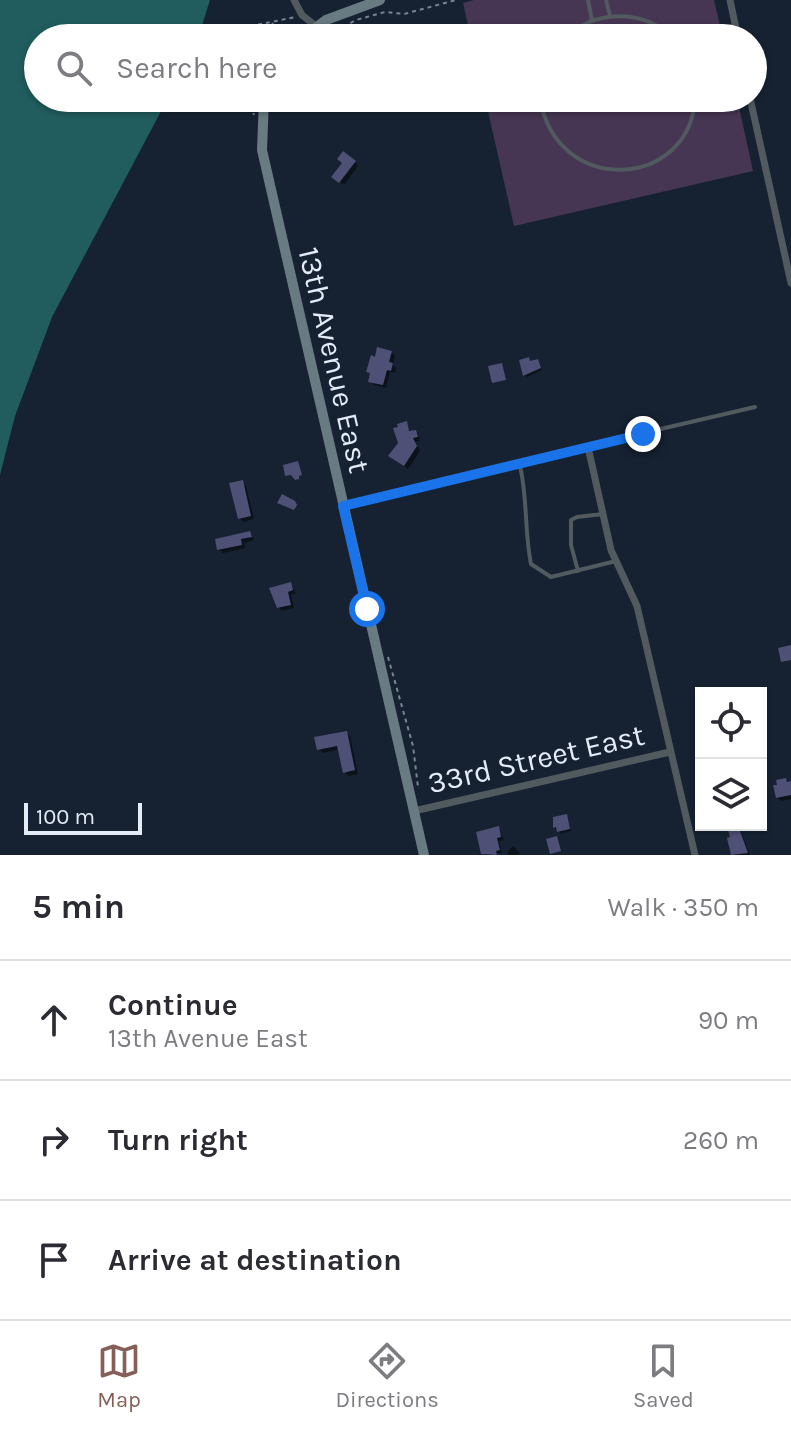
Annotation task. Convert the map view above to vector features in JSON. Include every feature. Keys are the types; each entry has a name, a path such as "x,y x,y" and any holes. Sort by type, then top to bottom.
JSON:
{"main road":[{"path":"324,24 326,20 380,0"},
{"name":"13th Avenue East","path":"263,112 263,155 424,855"}],"street":[{"path":"294,0 312,24"},
{"path":"730,0 735,24"},
{"path":"753,112 791,283"},
{"path":"588,447 616,561 637,606 695,855"},
{"name":"33rd Street East","path":"414,811 670,752"}],"lane":[{"path":"588,0 592,20"},
{"path":"606,0 610,16"},
{"path":"584,24 610,16 630,16 653,24"},
{"path":"543,112 554,137 568,152 595,166 625,170 645,166 663,156 678,142 689,125 692,112"},
{"path":"343,506 755,407"},
{"path":"519,462 531,564 551,577 616,561"},
{"path":"578,571 571,545 571,520 603,514"}],"path":[{"path":"344,24 385,12 404,14 456,0"},
{"path":"264,24 302,15"},
{"path":"251,112 262,124"}],"shaded area":[{"path":"0,0 210,0 202,24 24,24 24,112 161,112 52,317 15,416 0,475"},
{"path":"474,0 714,0 720,24 468,24 463,3"},
{"path":"488,112 740,112 753,171 514,226"}],"building":[{"path":"343,151 356,161 339,183 331,177 342,163 337,159"},
{"path":"377,347 392,351 389,362 393,363 391,371 387,370 383,385 368,382 370,373 366,372"},
{"path":"529,357 530,361 538,359 541,368 523,376 519,360"},
{"path":"502,363 506,380 492,383 488,366"},
{"path":"407,421 409,431 416,430 418,437 413,438 417,446 404,466 388,456 398,443 393,428"},
{"path":"298,461 302,475 299,479 285,476 283,465"},
{"path":"243,480 251,516 238,519 229,483"},
{"path":"282,494 295,501 297,505 294,510 277,503"},
{"path":"250,531 252,537 241,539 242,545 217,550 215,539"},
{"path":"291,582 293,590 288,592 291,605 277,608 269,588"},
{"path":"791,645 791,660 781,662 778,648"},
{"path":"347,731 355,770 343,773 337,746 317,750 314,737"},
{"path":"786,778 787,782 791,781 791,795 776,798 773,785 777,785 776,780"},
{"path":"567,814 570,829 557,832 556,827 553,828 553,817"},
{"path":"499,826 501,837 497,838 500,850 496,851 497,855 481,854 476,832"},
{"path":"728,831 740,831 748,853 731,855 727,838 730,837"},
{"path":"557,836 561,851 550,854 546,839"}],"route":[{"path":"367,609 343,506 643,434"}]}
